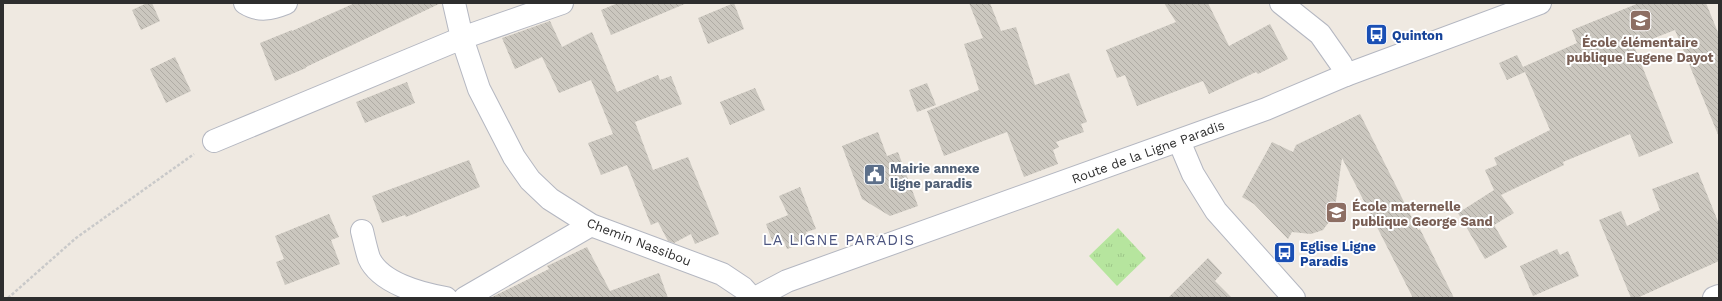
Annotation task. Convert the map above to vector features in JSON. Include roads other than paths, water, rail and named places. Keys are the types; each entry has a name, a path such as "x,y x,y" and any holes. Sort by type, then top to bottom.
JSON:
{"street":[{"path":"245,3 252,8 270,9 286,3"},
{"name":"Chemin Nassibou","path":"454,3 462,38 479,89 514,157 530,180 550,199 591,225 722,274 743,288 754,298"},
{"path":"214,141 462,38 562,3"},
{"path":"1281,3 1320,34 1341,64 1346,75"},
{"name":"Route de la Ligne Paradis","path":"754,298 787,281 1266,109 1346,75 1540,3"},
{"path":"1179,141 1192,174 1216,211 1294,298"},
{"path":"465,298 591,225"},
{"path":"362,231 369,258 377,270 388,278 422,292 446,298"},
{"path":"1714,298 1719,296"}],"place":[{"name":"École élémentaire publique Eugene Dayot","path":"1640,20"},
{"name":"Quinton","path":"1376,35"},
{"name":"Mairie annexe ligne paradis","path":"875,175"},
{"name":"École maternelle publique George Sand","path":"1336,213"},
{"name":"Eglise Ligne Paradis","path":"1284,253"}],"district":[{"name":"LA LIGNE PARADIS","path":"839,240"}]}
